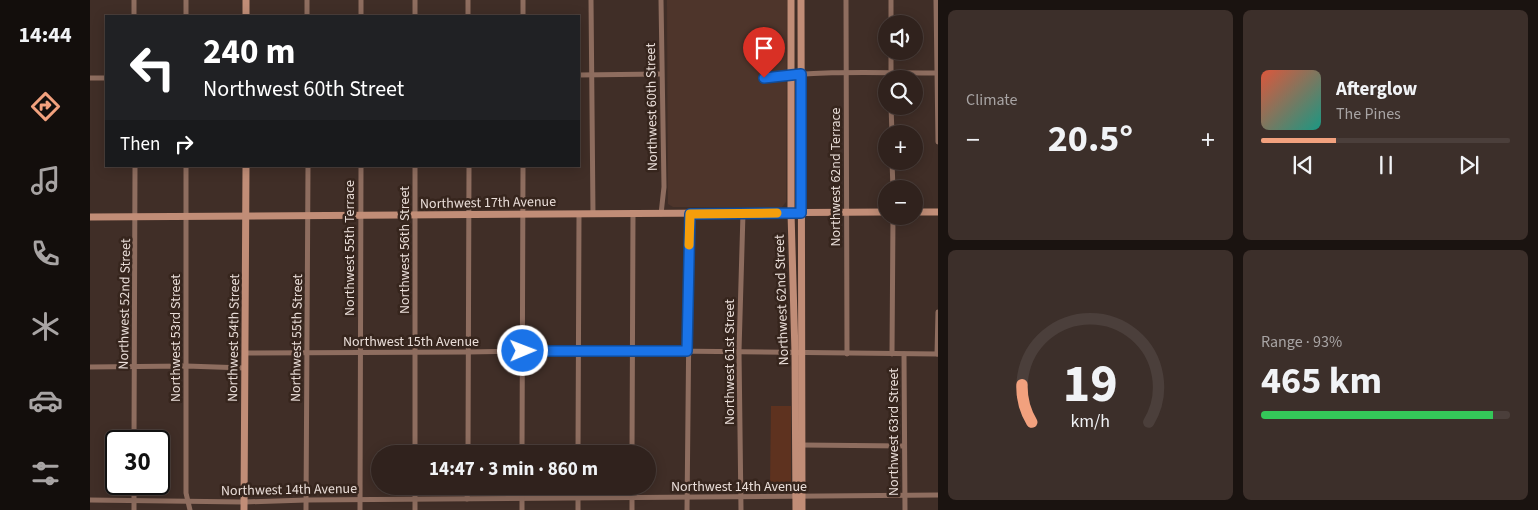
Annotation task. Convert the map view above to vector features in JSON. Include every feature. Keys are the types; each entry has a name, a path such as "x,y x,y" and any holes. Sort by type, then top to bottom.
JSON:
{"main road":[{"path":"246,0 246,15"},
{"name":"Northwest 62nd Street","path":"791,0 791,213 802,445 799,496 796,510"},
{"name":"Northwest 62nd Street","path":"801,0 799,496 802,510"},
{"name":"Northwest 54th Street","path":"244,510 246,167"},
{"name":"Northwest 17th Avenue","path":"90,217 878,212"},
{"path":"923,212 938,212"}],"street":[{"path":"134,0 134,15"},
{"path":"186,0 186,15"},
{"path":"307,0 307,15"},
{"path":"361,0 361,15"},
{"path":"415,0 415,15"},
{"path":"468,0 468,15"},
{"path":"523,0 523,15"},
{"path":"591,0 593,214"},
{"name":"Northwest 60th Street","path":"661,0 664,187 661,214"},
{"name":"Northwest 62nd Terrace","path":"846,0 847,354"},
{"path":"891,0 891,15"},
{"path":"936,0 938,142"},
{"path":"764,78 791,74 846,72 878,75"},
{"path":"923,74 938,73"},
{"path":"580,75 661,74"},
{"path":"90,78 105,78"},
{"name":"Northwest 52nd Street","path":"134,430 135,167"},
{"name":"Northwest 53rd Street","path":"186,167 186,493 190,510"},
{"name":"Northwest 55th Street","path":"306,510 308,167"},
{"name":"Northwest 55th Terrace","path":"360,510 361,167"},
{"name":"Northwest 56th Street","path":"415,167 415,445"},
{"path":"468,445 469,167"},
{"path":"522,445 523,167"},
{"name":"Northwest 61st Street","path":"741,510 739,352 743,213"},
{"path":"578,445 579,214"},
{"path":"632,214 632,445"},
{"path":"686,510 690,214"},
{"name":"Northwest 63rd Street","path":"892,354 893,225"},
{"path":"938,312 938,354"},
{"name":"Northwest 15th Avenue","path":"245,352 578,350 938,354"},
{"name":"Northwest 63rd Street","path":"904,354 905,510"},
{"path":"90,368 134,366 245,368"},
{"path":"802,445 904,446"},
{"path":"134,495 134,510"},
{"path":"415,495 415,510"},
{"path":"467,495 467,499"},
{"name":"Northwest 14th Avenue","path":"90,500 244,502 360,499 938,495"},
{"path":"522,498 522,510"},
{"path":"578,498 578,510"},
{"path":"632,498 632,510"}],"shaded area":[{"path":"667,0 787,0 786,202 782,207 673,207 668,204"},
{"path":"771,406 791,406 791,487 789,489 770,489"}],"slow traffic":[{"path":"689,245 690,214 777,213"}],"route":[{"path":"523,351 687,351 690,214 801,213 801,74 764,78"}]}
